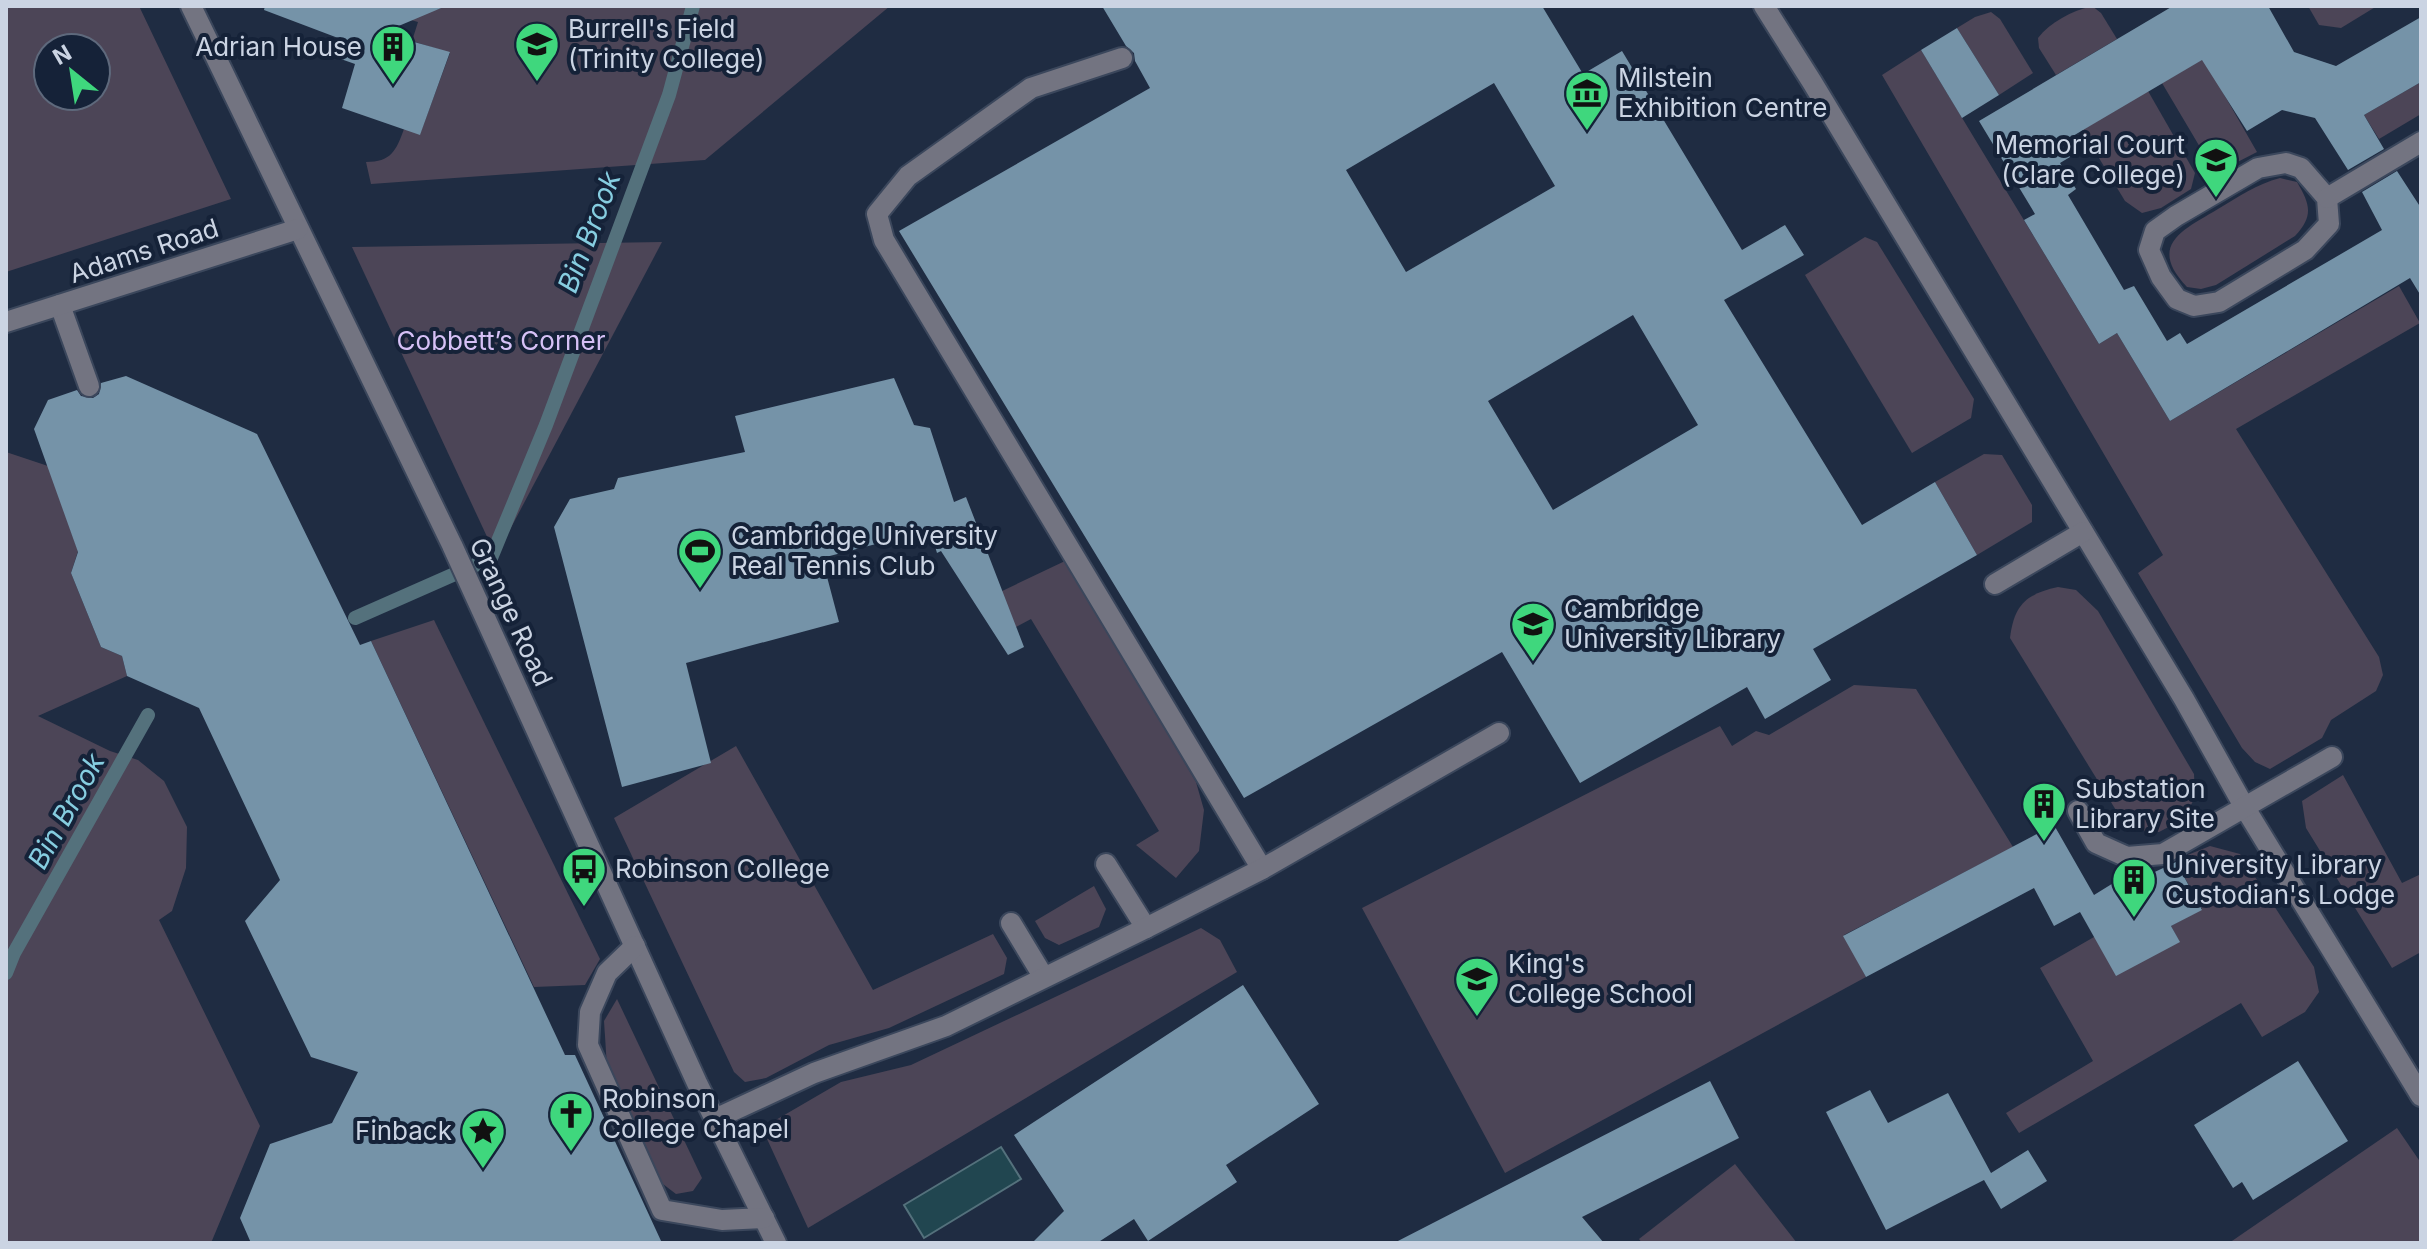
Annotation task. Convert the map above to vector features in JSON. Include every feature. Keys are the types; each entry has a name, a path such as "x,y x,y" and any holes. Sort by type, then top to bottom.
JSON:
{"street":[{"name":"Grange Road","path":"191,6 452,545 715,1119 776,1243"},
{"path":"1764,6 2421,1096"},
{"path":"1122,58 1031,88 908,176 877,214 884,240 1262,869"},
{"path":"2327,198 2421,142"},
{"path":"2286,163 2301,168 2327,198 2329,224 2305,250 2219,302 2194,306 2177,299 2161,277 2149,250 2155,231 2258,168 2286,163"},
{"name":"Adams Road","path":"6,322 298,229"},
{"path":"60,305 89,386"},
{"path":"1995,584 2083,532"},
{"path":"715,1119 814,1073 946,1026 1146,928 1262,869 1499,733"},
{"path":"2078,811 2096,843 2127,857 2163,854 2332,757"},
{"path":"1106,864 1146,928"},
{"path":"1011,923 1043,976"},
{"path":"635,946 607,973 590,1012 588,1045 662,1210 722,1220 764,1218"}],"green space":[{"path":"6,6 139,6 231,199 6,272"},
{"name":"Burrell's Field (Trinity College)","path":"433,6 436,10 446,6 890,6 705,160 371,184 366,162 381,160 391,154 404,129 420,134 450,53 412,41 418,22 400,17"},
{"path":"2092,6 2101,13 2117,39 2056,75 2039,48 2038,38 2062,18"},
{"path":"2308,6 2377,6 2341,28 2319,25"},
{"path":"1991,12 2000,19 2033,73 1999,95 1957,28"},
{"path":"1921,50 2099,344 2117,333 2170,421 2399,286 2420,323 2236,429 2379,657 2383,675 2376,691 2331,720 2322,738 2270,769 2255,762 2242,748 2138,573 2163,555 1882,75"},
{"path":"2218,50 2222,91 2257,152 2222,170 2210,164 2162,83"},
{"path":"2421,82 2421,114 2379,139 2364,115"},
{"path":"2148,91 2195,173 2191,189 2161,208 2142,213 2125,201 2082,130"},
{"path":"2280,178 2297,182 2305,197 2308,210 2301,229 2295,236 2216,285 2201,289 2187,287 2170,260 2174,240 2193,224 2240,196"},
{"path":"1865,237 1877,242 1974,399 1971,418 1912,453 1805,275"},
{"name":"Cobbett’s Corner","path":"662,242 496,556 352,247"},
{"path":"6,452 48,466 78,551 71,573 101,647 122,656 127,676 38,716 110,751 138,760 164,781 187,827 186,868 172,911 159,920 260,1126 211,1243 6,1243"},
{"path":"1984,454 2002,455 2032,505 2032,522 1977,555 1935,482"},
{"path":"1065,561 1196,782 1204,810 1199,851 1176,878 1136,845 1159,831 1031,619 1003,634 981,601"},
{"path":"2058,587 2076,590 2098,611 2194,774 2195,797 2184,819 2159,832 2139,830 2122,820 2010,638 2015,617 2024,603 2038,593"},
{"path":"434,620 600,959 585,985 534,987 371,641"},
{"path":"1854,685 1916,689 2013,847 1844,935 1866,977 1505,1173 1362,908 1720,726 1732,746 1756,731 1769,735"},
{"path":"736,746 873,990 993,934 1007,958 1004,974 889,1028 829,1045 766,1078 745,1082 734,1072 614,818"},
{"path":"2343,775 2402,883 2421,874 2421,952 2392,968 2306,828 2302,801"},
{"path":"2210,846 2240,854 2314,967 2319,992 2305,1012 2262,1037 2241,1003 2019,1133 2006,1113 2093,1061 2040,968 2094,937 2179,941 2171,926 2202,909 2175,860"},
{"path":"1094,886 1106,909 1099,927 1059,945 1045,938 1035,921"},
{"path":"1201,928 1220,940 1237,972 808,1228 762,1128 841,1082 911,1065"},
{"path":"617,999 702,1178 693,1191 676,1194 659,1181 607,1067 604,1021"},
{"path":"2397,1128 2421,1163 2419,1243 2229,1243"},
{"path":"1735,1164 1797,1243 1642,1243 1639,1239"}],"water":[{"path":"1001,1147 1021,1179 924,1238 904,1205"}],"building":[{"name":"Adrian House","path":"265,6 446,6 382,33 450,52 420,135 342,108 355,64 338,58 346,41 264,10"},
{"name":"Cambridge University Library","path":"1102,6 1542,6 1583,74 1622,51 1742,250 1785,225 1804,255 1724,300 1862,525 1935,482 1977,555 1813,649 1831,680 1765,719 1747,687 1580,783 1502,652 1244,798 899,231 1150,88 1135,61 1134,53 1126,46","holes":["1494,83 1555,186 1406,272 1346,170","1633,315 1698,425 1553,510 1488,401"]},
{"path":"2173,6 2268,6 2294,52 2336,66 2421,17 2421,82 2364,115 2384,149 2348,170 2315,118 2282,110 2247,131 2202,60 2061,143 2070,157 2060,163 2076,189 2068,195 2124,290 2134,286 2167,341 2180,333 2187,344 2382,230 2362,192 2397,171 2421,208 2421,296 2410,278 2170,421 2117,333 2099,344 2024,220 2035,214 1979,121"},
{"path":"1957,28 1999,95 1962,118 1921,50"},
{"path":"126,376 257,434 360,645 371,641 565,1055 575,1055 662,1243 251,1243 240,1218 270,1144 332,1123 358,1072 311,1057 245,921 280,880 199,708 127,676 122,656 101,647 71,573 78,552 34,429 48,400 77,390 81,396 93,398 99,394 101,383"},
{"name":"Cambridge University Real Tennis Club","path":"894,378 914,425 930,428 954,502 966,497 1024,647 1008,655 941,551 937,553 930,530 822,558 839,622 686,663 711,763 622,787 554,527 570,499 614,489 618,478 745,452 735,416"},
{"path":"2054,825 2094,895 2136,869 2144,877 2176,862 2202,910 2171,926 2180,942 2116,976 2080,912 2054,926 2034,888 1866,977 1843,936"},
{"path":"1243,985 1319,1104 1226,1165 1237,1182 1148,1241 1134,1219 1097,1243 1032,1243 1064,1211 1014,1135"},
{"path":"2298,1061 2348,1141 2253,1200 2242,1182 2233,1188 2194,1125"},
{"path":"1710,1081 1739,1138 1582,1217 1604,1243 1394,1243"},
{"path":"1870,1090 1888,1123 1948,1093 1991,1173 2028,1150 2047,1181 2001,1209 1984,1180 1886,1230 1826,1112"}],"waterway":[{"name":"Bin Brook","path":"355,618 491,558 546,425 669,95 693,6"},
{"name":"Bin Brook","path":"6,973 14,953 148,715"}],"place":[{"name":"Burrell's Field (Trinity College)","path":"537,83"},
{"name":"Adrian House","path":"393,86"},
{"name":"Milstein Exhibition Centre","path":"1587,132"},
{"name":"Memorial Court (Clare College)","path":"2216,199"},
{"name":"Cambridge University Real Tennis Club","path":"700,590"},
{"name":"Cambridge University Library","path":"1533,663"},
{"name":"Substation Library Site","path":"2044,843"},
{"name":"Robinson College","path":"584,908"},
{"name":"University Library Custodian's Lodge","path":"2134,919"},
{"name":"King's College School","path":"1477,1018"},
{"name":"Robinson College Chapel","path":"571,1153"},
{"name":"Finback","path":"483,1170"}]}
